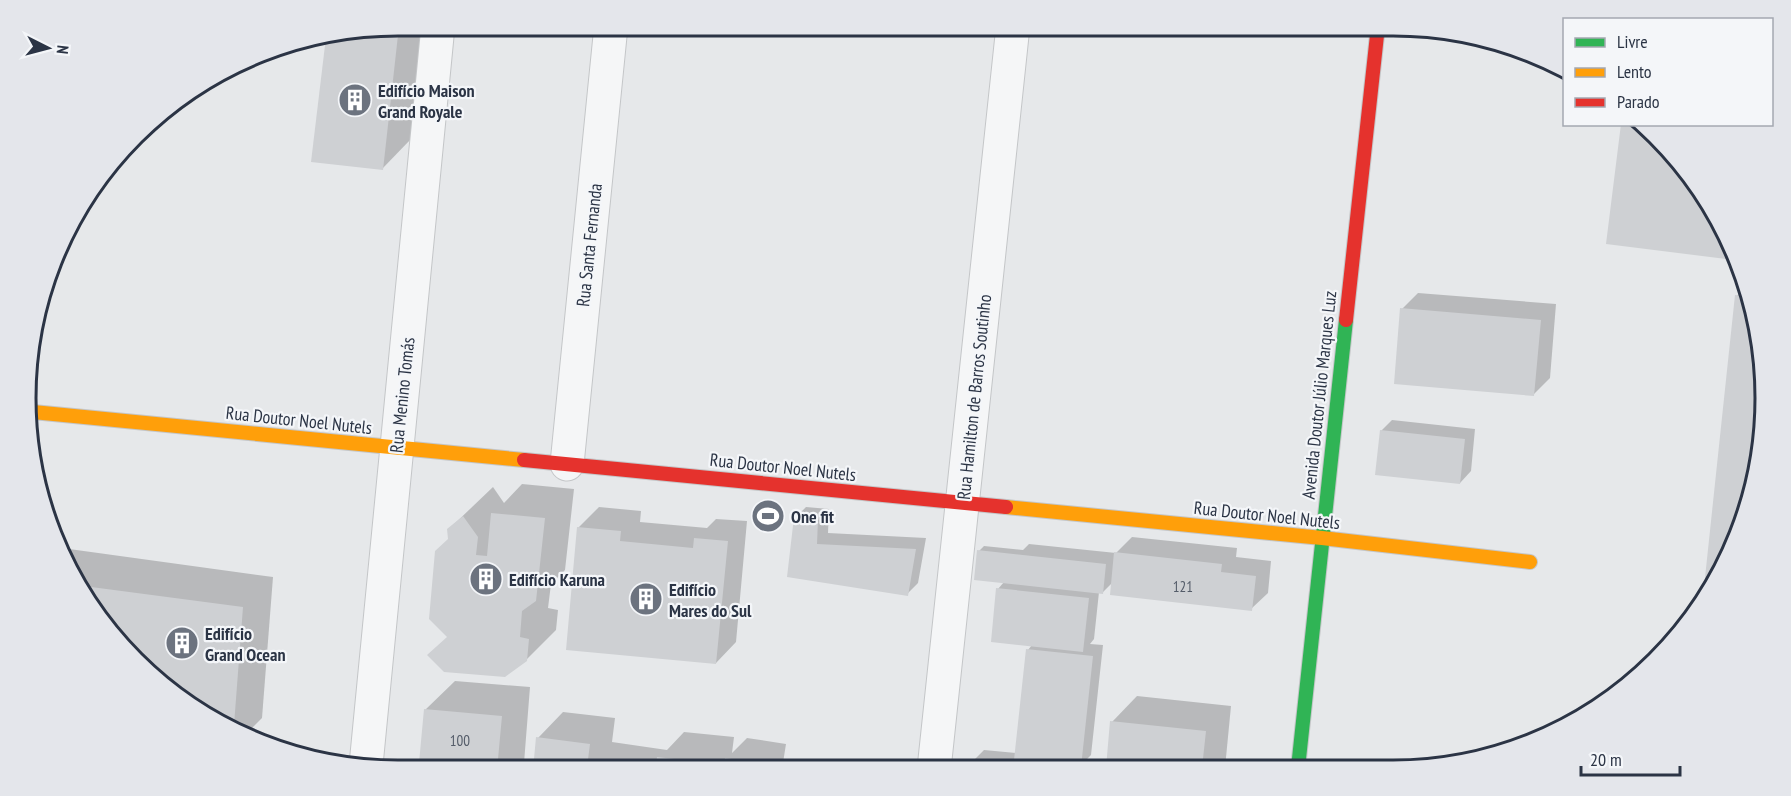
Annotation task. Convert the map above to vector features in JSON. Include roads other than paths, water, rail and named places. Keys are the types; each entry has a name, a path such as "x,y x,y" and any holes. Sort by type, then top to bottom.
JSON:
{"street":[{"name":"Rua Menino Tomás","path":"367,758 437,36"},
{"name":"Rua Santa Fernanda","path":"567,464 610,36"},
{"name":"Rua Hamilton de Barros Soutinho","path":"935,760 1012,36"},
{"name":"Avenida Doutor Júlio Marques Luz","path":"1299,760 1377,36"},
{"name":"Rua Doutor Noel Nutels","path":"37,412 1322,538 1530,562"}],"place":[{"name":"Edifício Maison Grand Royale","path":"355,100"},
{"name":"One fit","path":"768,516"},
{"name":"Edifício Karuna","path":"486,579"},
{"name":"Edifício Mares do Sul","path":"646,599"},
{"name":"Edifício Grand Ocean","path":"182,643"}]}
